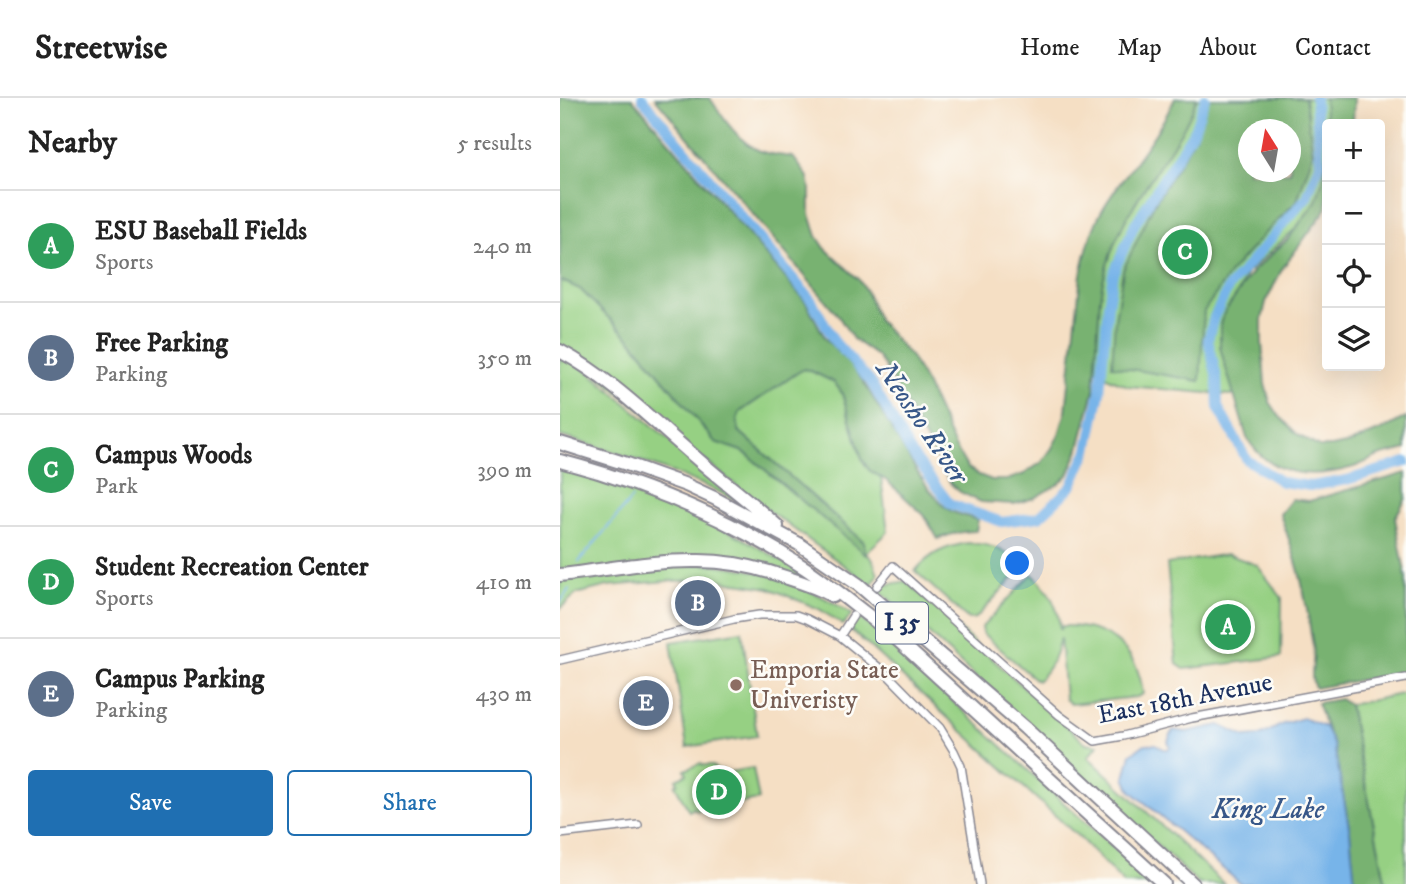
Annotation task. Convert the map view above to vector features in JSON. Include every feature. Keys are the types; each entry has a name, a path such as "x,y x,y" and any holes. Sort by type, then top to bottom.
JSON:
{"highway":[{"path":"560,351 614,387 799,544"},
{"name":"I 35","path":"560,443 687,485 799,544 859,585 1025,728 1193,884"},
{"name":"I 35","path":"560,461 650,489 719,519 804,568 840,593 906,648 1164,884"},
{"path":"560,575 669,562 701,561 740,565 764,569 819,589 875,621"}],"street":[{"name":"East 18th Avenue","path":"877,586 893,566 1059,715 1096,741 1192,718 1406,678"},
{"path":"560,660 759,615 796,615 840,636 888,675 940,727 954,751 961,766 980,884"},
{"path":"840,636 853,616"},
{"path":"560,835 638,825"}],"green space":[{"path":"560,98 632,98 806,302 825,338 866,386 929,489 953,512 978,520 976,531 938,539 924,515 887,481 869,470 862,459 842,393 834,382 811,371 804,369 797,373 740,412 737,419 739,431 864,542 865,554 744,452 715,442 634,343 580,289 560,280"},
{"path":"655,98 710,98 745,142 760,151 793,157 808,177 810,214 817,236 825,248 859,280 878,320 911,357 967,467 992,480 1007,480 1024,474 1042,462 1059,434 1066,411 1081,274 1090,239 1100,215 1160,127 1175,98 1197,98 1176,140 1127,218 1104,275 1094,391 1078,452 1068,475 1060,483 1034,498 1014,504 981,502 960,492 951,484 877,356 853,339 837,314"},
{"path":"1192,98 1330,98 1328,119 1322,119 1322,195 1294,230 1247,273 1220,332 1241,396 1128,386 1090,366 1092,274"},
{"path":"1207,98 1305,98 1313,153 1297,201 1233,269 1204,311 1200,381 1112,366 1115,319 1123,270 1153,206 1196,135"},
{"path":"1324,98 1354,98 1353,119 1325,119"},
{"path":"1322,183 1322,215 1282,269 1266,302 1262,320 1262,342 1265,384 1270,402 1297,434 1319,447 1350,443 1406,417 1406,449 1339,471 1308,474 1281,468 1268,461 1247,438 1220,347 1220,324 1224,313 1253,271 1288,239 1316,201"},
{"path":"560,280 580,289 634,343 715,442 744,452 865,553 864,542 739,431 737,419 740,412 804,369 834,382 842,393 862,459 869,470 881,477 888,532 866,553 873,560 878,575 871,585 758,503 560,345"},
{"path":"560,354 589,372 736,496 734,499 648,464 560,436"},
{"path":"560,468 627,488 691,513 753,544 812,581 738,561 560,572"},
{"path":"1406,473 1406,498 1395,518 1406,578 1406,672 1315,688 1312,678 1313,646 1304,593 1280,514 1292,499 1309,501"},
{"path":"968,543 998,549 1024,566 976,618 968,619 915,571 938,552"},
{"path":"1227,554 1257,565 1282,598 1281,657 1184,669 1177,664 1167,564"},
{"path":"672,565 716,565 770,575 821,596 852,614 843,625 819,609 769,588 717,580 608,586 576,594 560,609 560,579"},
{"path":"1032,574 1052,599 1058,613 1060,630 1062,626 1093,630 1118,642 1135,664 1143,694 1137,697 1071,704 1065,699 1060,638 1052,661 1037,681 983,634 982,627"},
{"path":"906,581 1081,739 1086,743 1098,745 1088,757 1224,884 1199,884 913,619 877,589"},
{"path":"858,617 1155,884 1124,884 1082,840 849,629"},
{"path":"742,631 757,736 687,747 671,642"},
{"path":"1406,693 1406,884 1386,884 1349,705"},
{"path":"1340,699 1349,705 1386,884 1355,884 1350,832 1334,747 1317,703"},
{"path":"701,763 711,765 724,773 753,768 759,800 708,809 706,806 697,811 694,808 689,811 675,785 678,783 676,779 687,774 685,770"}],"water":[{"name":"King Lake","path":"1303,718 1325,727 1334,746 1350,832 1355,884 1241,884 1131,791 1125,778 1131,754 1145,744 1156,744 1168,749 1173,730 1186,732 1220,725 1245,737 1260,736 1283,724"}],"waterway":[{"name":"Neosho River","path":"642,98 812,301 835,342 871,382 910,451 950,504 1002,522 1039,517 1071,487 1088,450 1100,392 1113,274 1135,224 1194,130 1205,98"},
{"name":"Neosho River","path":"1315,98 1320,164 1307,197 1229,287 1214,317 1208,340 1217,378 1218,407 1247,460 1282,482 1311,486 1347,480 1406,462"},
{"path":"579,562 632,498"},
{"path":"560,603 569,589"}],"tunnel":[{"path":"853,616 872,592"}],"place":[{"name":"Campus Woods","path":"1185,252"},
{"name":"Free Parking","path":"698,603"},
{"name":"ESU Baseball Fields","path":"1228,627"},
{"name":"Emporia State Univeristy","path":"736,685"},
{"name":"Campus Parking","path":"646,703"},
{"name":"Student Recreation Center","path":"719,792"}]}
